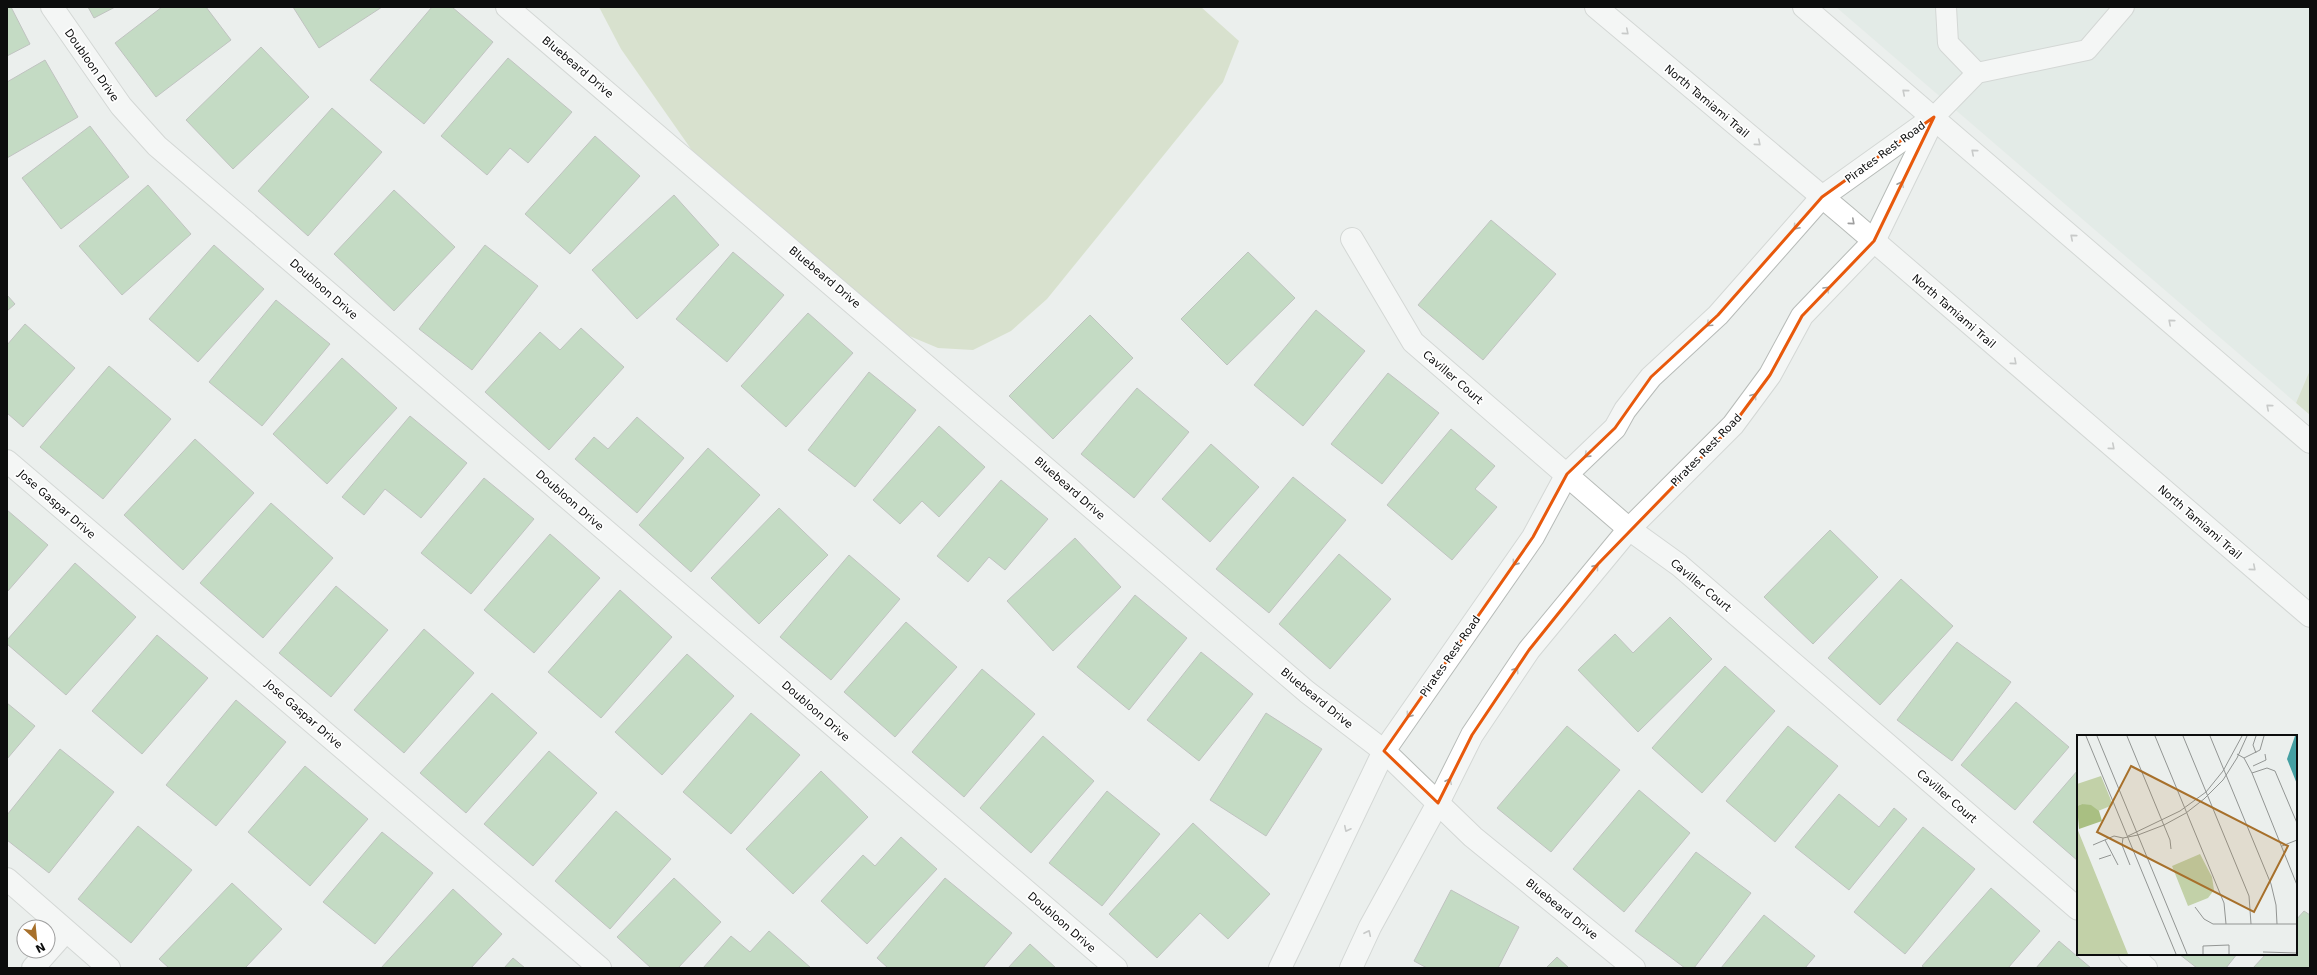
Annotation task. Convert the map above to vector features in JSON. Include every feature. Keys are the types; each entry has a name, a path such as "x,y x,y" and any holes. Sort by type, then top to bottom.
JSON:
{"street":[{"name":"Doubloon Drive","path":"52,7 121,106 157,146 1116,968"},
{"name":"Bluebeard Drive","path":"507,7 1307,692 1384,751 1473,837 1634,968"},
{"name":"North Tamiami Trail","path":"1596,7 1874,241 2310,616"},
{"path":"1804,7 1934,117 2310,442"},
{"name":"Pirates Rest Road","path":"1280,968 1384,751 1533,537 1567,474 1615,428 1625,410 1651,377 1718,315 1822,197 1934,117"},
{"name":"Pirates Rest Road","path":"1351,968 1370,927 1438,803 1472,735 1529,650 1630,529 1733,425 1770,375 1802,316 1874,241 1934,117"},
{"name":"Caviller Court","path":"1352,239 1413,342 1630,529 1679,565 2077,908"},
{"name":"Jose Gaspar Drive","path":"7,461 600,968"},
{"path":"7,879 65,932 109,968"},
{"path":"33,968 65,932"},
{"path":"2131,955 2146,968"}],"lane":[{"path":"1946,7 1948,43 1977,73"},
{"path":"1934,117 1977,73 2087,50 2124,7"}],"highlighted area":[{"path":"1934,117 1874,241 1802,316 1770,375 1733,425 1598,564 1529,650 1472,735 1438,803 1384,751 1533,537 1567,474 1615,428 1651,377 1718,315 1822,197"}],"shaded area":[{"path":"1836,7 2310,7 2310,370 2296,403"}],"green space":[{"path":"599,7 1201,7 1239,41 1223,82 1047,299 1011,331 973,350 938,348 907,335 795,259 698,159 621,49"},
{"path":"2310,370 2310,415 2296,403"}],"building":[{"path":"7,7 11,7 30,44 7,56"},
{"path":"88,7 115,7 94,18"},
{"path":"162,7 206,7 231,40 156,97 115,43"},
{"path":"293,7 382,7 319,48"},
{"path":"432,7 452,7 493,42 424,124 370,80"},
{"path":"261,47 309,97 233,169 186,120"},
{"path":"508,58 572,112 528,163 510,148 487,175 441,136"},
{"path":"45,60 78,117 7,158 7,82"},
{"path":"332,108 382,152 308,236 258,191"},
{"path":"90,126 129,177 61,229 22,178"},
{"path":"595,136 640,176 570,254 525,214"},
{"path":"148,185 191,234 122,295 79,246"},
{"path":"394,190 455,247 394,311 334,254"},
{"path":"674,195 719,245 637,319 592,270"},
{"path":"1491,220 1556,274 1483,360 1418,305"},
{"path":"214,245 264,289 198,362 149,319"},
{"path":"485,245 538,286 472,370 419,329"},
{"path":"733,252 784,295 727,362 676,319"},
{"path":"1248,252 1295,298 1227,365 1181,319"},
{"path":"7,295 15,304 7,311"},
{"path":"276,300 330,344 262,426 209,382"},
{"path":"1316,310 1365,351 1303,426 1254,385"},
{"path":"808,313 853,353 786,427 741,386"},
{"path":"1090,315 1133,358 1053,439 1009,396"},
{"path":"25,324 75,368 23,427 7,413 7,345"},
{"path":"581,328 624,367 549,450 485,392 540,332 560,350"},
{"path":"342,358 397,408 327,484 273,434"},
{"path":"109,366 171,419 103,499 40,447"},
{"path":"869,372 916,410 855,487 808,450"},
{"path":"1388,373 1439,413 1382,484 1331,444"},
{"path":"1137,388 1189,432 1134,498 1081,454"},
{"path":"410,416 467,463 421,518 385,489 364,515 342,497"},
{"path":"637,417 684,458 637,513 575,459 594,437 608,449"},
{"path":"939,426 985,467 939,517 922,501 900,524 873,500"},
{"path":"1451,429 1495,466 1475,489 1497,507 1452,560 1387,505"},
{"path":"195,439 254,493 183,570 124,515"},
{"path":"1211,444 1259,487 1210,542 1162,499"},
{"path":"708,448 760,495 691,572 639,525"},
{"path":"1293,477 1346,520 1269,613 1216,569"},
{"path":"484,478 534,519 471,594 421,553"},
{"path":"1001,480 1048,519 1005,570 989,557 968,582 937,556"},
{"path":"271,503 333,558 263,638 200,583"},
{"path":"779,508 828,555 759,624 711,578"},
{"path":"7,510 48,545 7,592"},
{"path":"1830,530 1878,577 1813,644 1764,597"},
{"path":"550,534 600,578 534,653 484,610"},
{"path":"1075,538 1121,587 1053,651 1007,601"},
{"path":"1339,554 1391,599 1330,669 1279,624"},
{"path":"849,555 900,599 831,680 780,637"},
{"path":"75,563 136,617 66,695 7,644 7,640"},
{"path":"1901,579 1953,626 1880,705 1828,658"},
{"path":"336,586 388,630 331,697 279,653"},
{"path":"620,590 672,637 601,718 548,672"},
{"path":"1135,595 1187,638 1129,710 1077,667"},
{"path":"1670,617 1712,659 1638,732 1578,670 1615,634 1633,653"},
{"path":"906,622 957,667 895,737 844,692"},
{"path":"424,629 474,673 404,753 354,710"},
{"path":"157,635 208,678 142,754 92,711"},
{"path":"1957,642 2011,682 1952,761 1897,720"},
{"path":"1201,652 1253,694 1199,761 1147,720"},
{"path":"687,654 734,696 662,775 615,732"},
{"path":"1725,666 1775,711 1702,793 1652,748"},
{"path":"982,669 1035,714 964,797 912,752"},
{"path":"492,693 537,733 466,813 420,773"},
{"path":"236,700 286,742 216,826 166,785"},
{"path":"2016,702 2069,747 2015,810 1961,765"},
{"path":"7,703 35,726 7,759"},
{"path":"751,713 800,755 731,834 683,792"},
{"path":"1266,713 1322,749 1266,836 1210,800"},
{"path":"1567,726 1620,770 1551,852 1497,808"},
{"path":"1788,726 1838,766 1775,842 1726,801"},
{"path":"1043,736 1094,781 1031,853 980,808"},
{"path":"60,749 114,792 49,873 7,840 7,815"},
{"path":"549,751 597,793 533,866 484,824"},
{"path":"305,766 368,819 310,886 248,832"},
{"path":"821,771 868,817 793,894 746,849"},
{"path":"2077,771 2077,860 2033,822"},
{"path":"1639,790 1690,833 1624,912 1573,869"},
{"path":"1107,791 1160,834 1102,906 1049,863"},
{"path":"1839,794 1879,827 1894,808 1907,819 1849,890 1795,847"},
{"path":"616,811 671,859 610,929 555,881"},
{"path":"1193,823 1270,894 1228,939 1200,913 1157,958 1109,914"},
{"path":"138,826 192,870 131,943 78,899"},
{"path":"1923,827 1975,869 1905,954 1854,912"},
{"path":"382,832 433,873 375,944 323,902"},
{"path":"901,837 937,869 867,944 821,901 863,855 875,866"},
{"path":"1696,852 1751,893 1694,968 1685,968 1635,931"},
{"path":"674,878 721,922 678,968 651,968 617,937"},
{"path":"945,878 1012,933 983,968 888,968 877,958"},
{"path":"232,883 282,929 245,968 169,968 159,959"},
{"path":"1991,888 2040,931 2008,968 1925,968 1922,966"},
{"path":"453,889 502,934 471,968 381,968"},
{"path":"1451,890 1519,927 1498,968 1427,968 1414,961"},
{"path":"2304,911 2310,915 2310,968 2253,968 2265,955 2297,955 2297,919"},
{"path":"1764,915 1815,956 1805,968 1721,968"},
{"path":"769,931 811,968 703,968 731,936 750,952"},
{"path":"2059,941 2091,968 2036,968"},
{"path":"1030,944 1056,968 1008,968"},
{"path":"2180,955 2236,955 2226,968 2197,968"},
{"path":"1557,957 1569,968 1546,968"},
{"path":"513,958 525,968 504,968"}]}
